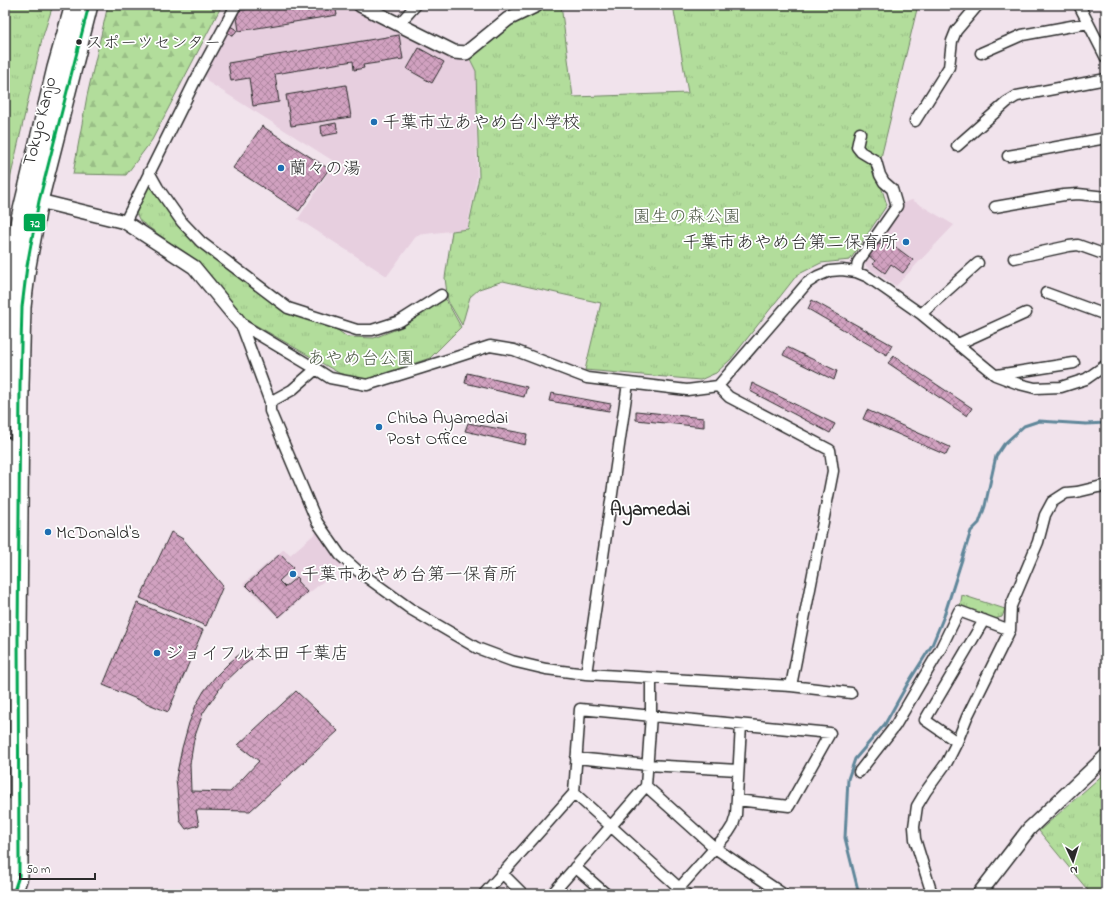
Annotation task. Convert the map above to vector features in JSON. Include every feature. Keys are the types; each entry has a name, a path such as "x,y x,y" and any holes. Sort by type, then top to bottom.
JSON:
{"highway":[{"name":"Tokyo Kanjo","path":"12,894 19,876 19,862 18,638 12,403 27,266 32,200 56,68 74,5"},
{"name":"Tokyo Kanjo","path":"5,391 9,286 20,218 32,200 89,5"},
{"path":"5,446 6,876 9,894"}],"street":[{"path":"125,222 195,81 236,5"},
{"path":"360,5 454,52 466,53 508,19 537,5"},
{"path":"398,25 416,5"},
{"path":"915,121 949,67 952,41 956,31 978,5"},
{"path":"1079,5 1106,58"},
{"path":"981,53 1022,34 1088,23"},
{"path":"957,146 1007,102 1017,96 1106,79"},
{"path":"856,272 858,262 897,206 892,189 884,182 876,162 861,152 857,147 860,133"},
{"path":"1008,156 1106,138"},
{"path":"149,172 158,188 182,222 201,242 288,308 357,330 372,330 400,321 441,295"},
{"path":"996,207 1064,195 1078,194 1106,197"},
{"path":"32,200 125,222 194,266 241,324 270,402 270,411 317,522 340,555 412,610 477,648 512,661 546,669 586,674 791,686 851,692"},
{"path":"1014,258 1078,245 1106,255"},
{"path":"921,314 978,263"},
{"path":"241,324 330,378 367,385 490,346 514,350 587,378 687,390 718,386 807,283 830,271 842,270 856,272 878,282 921,314 995,375 1019,384 1035,388 1061,387 1086,379 1106,364"},
{"path":"1046,293 1106,315"},
{"path":"958,344 1026,313"},
{"path":"995,375 1074,363"},
{"path":"270,402 292,390 316,369"},
{"path":"586,674 628,383"},
{"path":"718,386 729,397 830,450 833,471 791,686"},
{"path":"932,894 915,839 914,827 917,806 947,762 967,717 1010,630 1011,606 1038,542 1045,515 1052,502 1066,493 1106,486"},
{"path":"859,772 895,726 941,648 959,611 1010,630"},
{"path":"957,742 925,720 984,620"},
{"path":"552,894 646,786 651,716 651,678"},
{"path":"484,894 574,793 580,709 830,733 789,806 737,800"},
{"path":"574,793 680,892 733,825 736,816 741,725"},
{"path":"979,894 1029,829 1106,756"},
{"path":"576,758 648,765 738,770"},
{"path":"646,786 715,848 777,892"},
{"path":"575,868 606,894"},
{"path":"502,873 523,894"}],"shaded area":[{"name":"千葉市立あやめ台小学校","path":"240,5 352,5 363,12 468,57 476,71 477,177 467,229 417,235 387,276 298,219 335,162 208,82 205,76"},
{"name":"千葉市あやめ台第二保育所","path":"912,200 954,225 896,286 867,267 862,259 901,204"},
{"name":"千葉市あやめ台第一保育所","path":"318,531 343,565 279,618 243,584 284,549 290,555"}],"green space":[{"path":"5,5 53,5 42,39 5,207"},
{"path":"108,5 222,5 152,140 126,175 73,174 87,96"},
{"name":"園生の森公園","path":"561,5 573,97 688,93 673,5 918,5 877,174 887,205 850,260 821,263 797,275 731,359 716,373 700,380 585,370 601,303 503,281 479,289 470,297 462,325 448,301 445,278 452,231 468,229 479,177 476,71 469,57 509,26 540,10"},
{"name":"あやめ台公園","path":"148,187 151,187 178,224 285,310 332,326 347,337 374,338 402,327 445,298 461,327 430,358 375,377 359,380 346,377 245,319 197,262 140,221 136,213"},
{"path":"962,595 1005,609 1002,617 994,619 960,607"},
{"path":"1106,772 1106,894 1091,894 1039,831"}],"building":[{"path":"275,5 335,5 337,15 239,31 236,11"},
{"path":"230,26 237,30 233,36 227,32"},
{"path":"399,35 403,59 363,65 364,68 354,70 353,61 275,74 279,102 253,106 249,78 231,81 228,63"},
{"path":"419,48 444,62 432,83 407,69"},
{"path":"346,85 351,117 291,126 286,95"},
{"path":"336,123 338,133 322,136 321,126"},
{"name":"蘭々の湯","path":"262,126 329,169 299,211 233,168"},
{"path":"885,239 913,260 903,273 891,264 885,273 873,264 875,261 868,255 877,243 881,245"},
{"path":"812,300 892,345 887,355 808,309"},
{"path":"787,347 837,371 834,380 783,355"},
{"path":"894,356 972,408 967,416 888,363"},
{"path":"467,373 527,387 524,397 465,383"},
{"path":"752,383 835,424 830,433 750,391"},
{"path":"551,393 611,404 609,411 549,401"},
{"path":"867,410 950,447 946,455 863,419"},
{"path":"636,411 704,418 704,427 636,420"},
{"path":"468,423 527,434 525,445 465,431"},
{"path":"171,532 183,539 223,586 206,626 140,598"},
{"path":"280,554 293,568 279,581 285,587 297,577 299,579 297,581 307,592 279,617 253,589 252,591 246,585"},
{"path":"137,603 203,630 168,712 103,685"},
{"path":"246,649 252,659 223,684 203,713 194,739 190,764 191,791 230,792 259,761 238,745 296,691 338,731 250,811 196,810 199,825 186,829 180,821 176,778 189,723 196,705 204,691 229,663"}],"waterway":[{"path":"859,894 845,838 848,779 855,759 885,724 932,645 944,616 971,531 979,523 985,506 996,456 1004,444 1024,426 1039,421 1086,424 1106,423"}],"transit line":[{"name":"72","path":"13,894 19,876 18,638 22,307 27,266 39,201 89,5"}],"place":[{"name":"スポーツセンター","path":"79,42"},
{"name":"千葉市立あやめ台小学校","path":"374,122"},
{"name":"蘭々の湯","path":"281,168"},
{"name":"千葉市あやめ台第二保育所","path":"906,242"},
{"name":"Chiba Ayamedai Post Office","path":"379,427"},
{"name":"McDonald's","path":"48,532"},
{"name":"千葉市あやめ台第一保育所","path":"293,574"},
{"name":"ジョイフル本田 千葉店","path":"157,653"}],"district":[{"name":"Ayamedai","path":"650,508"}]}
